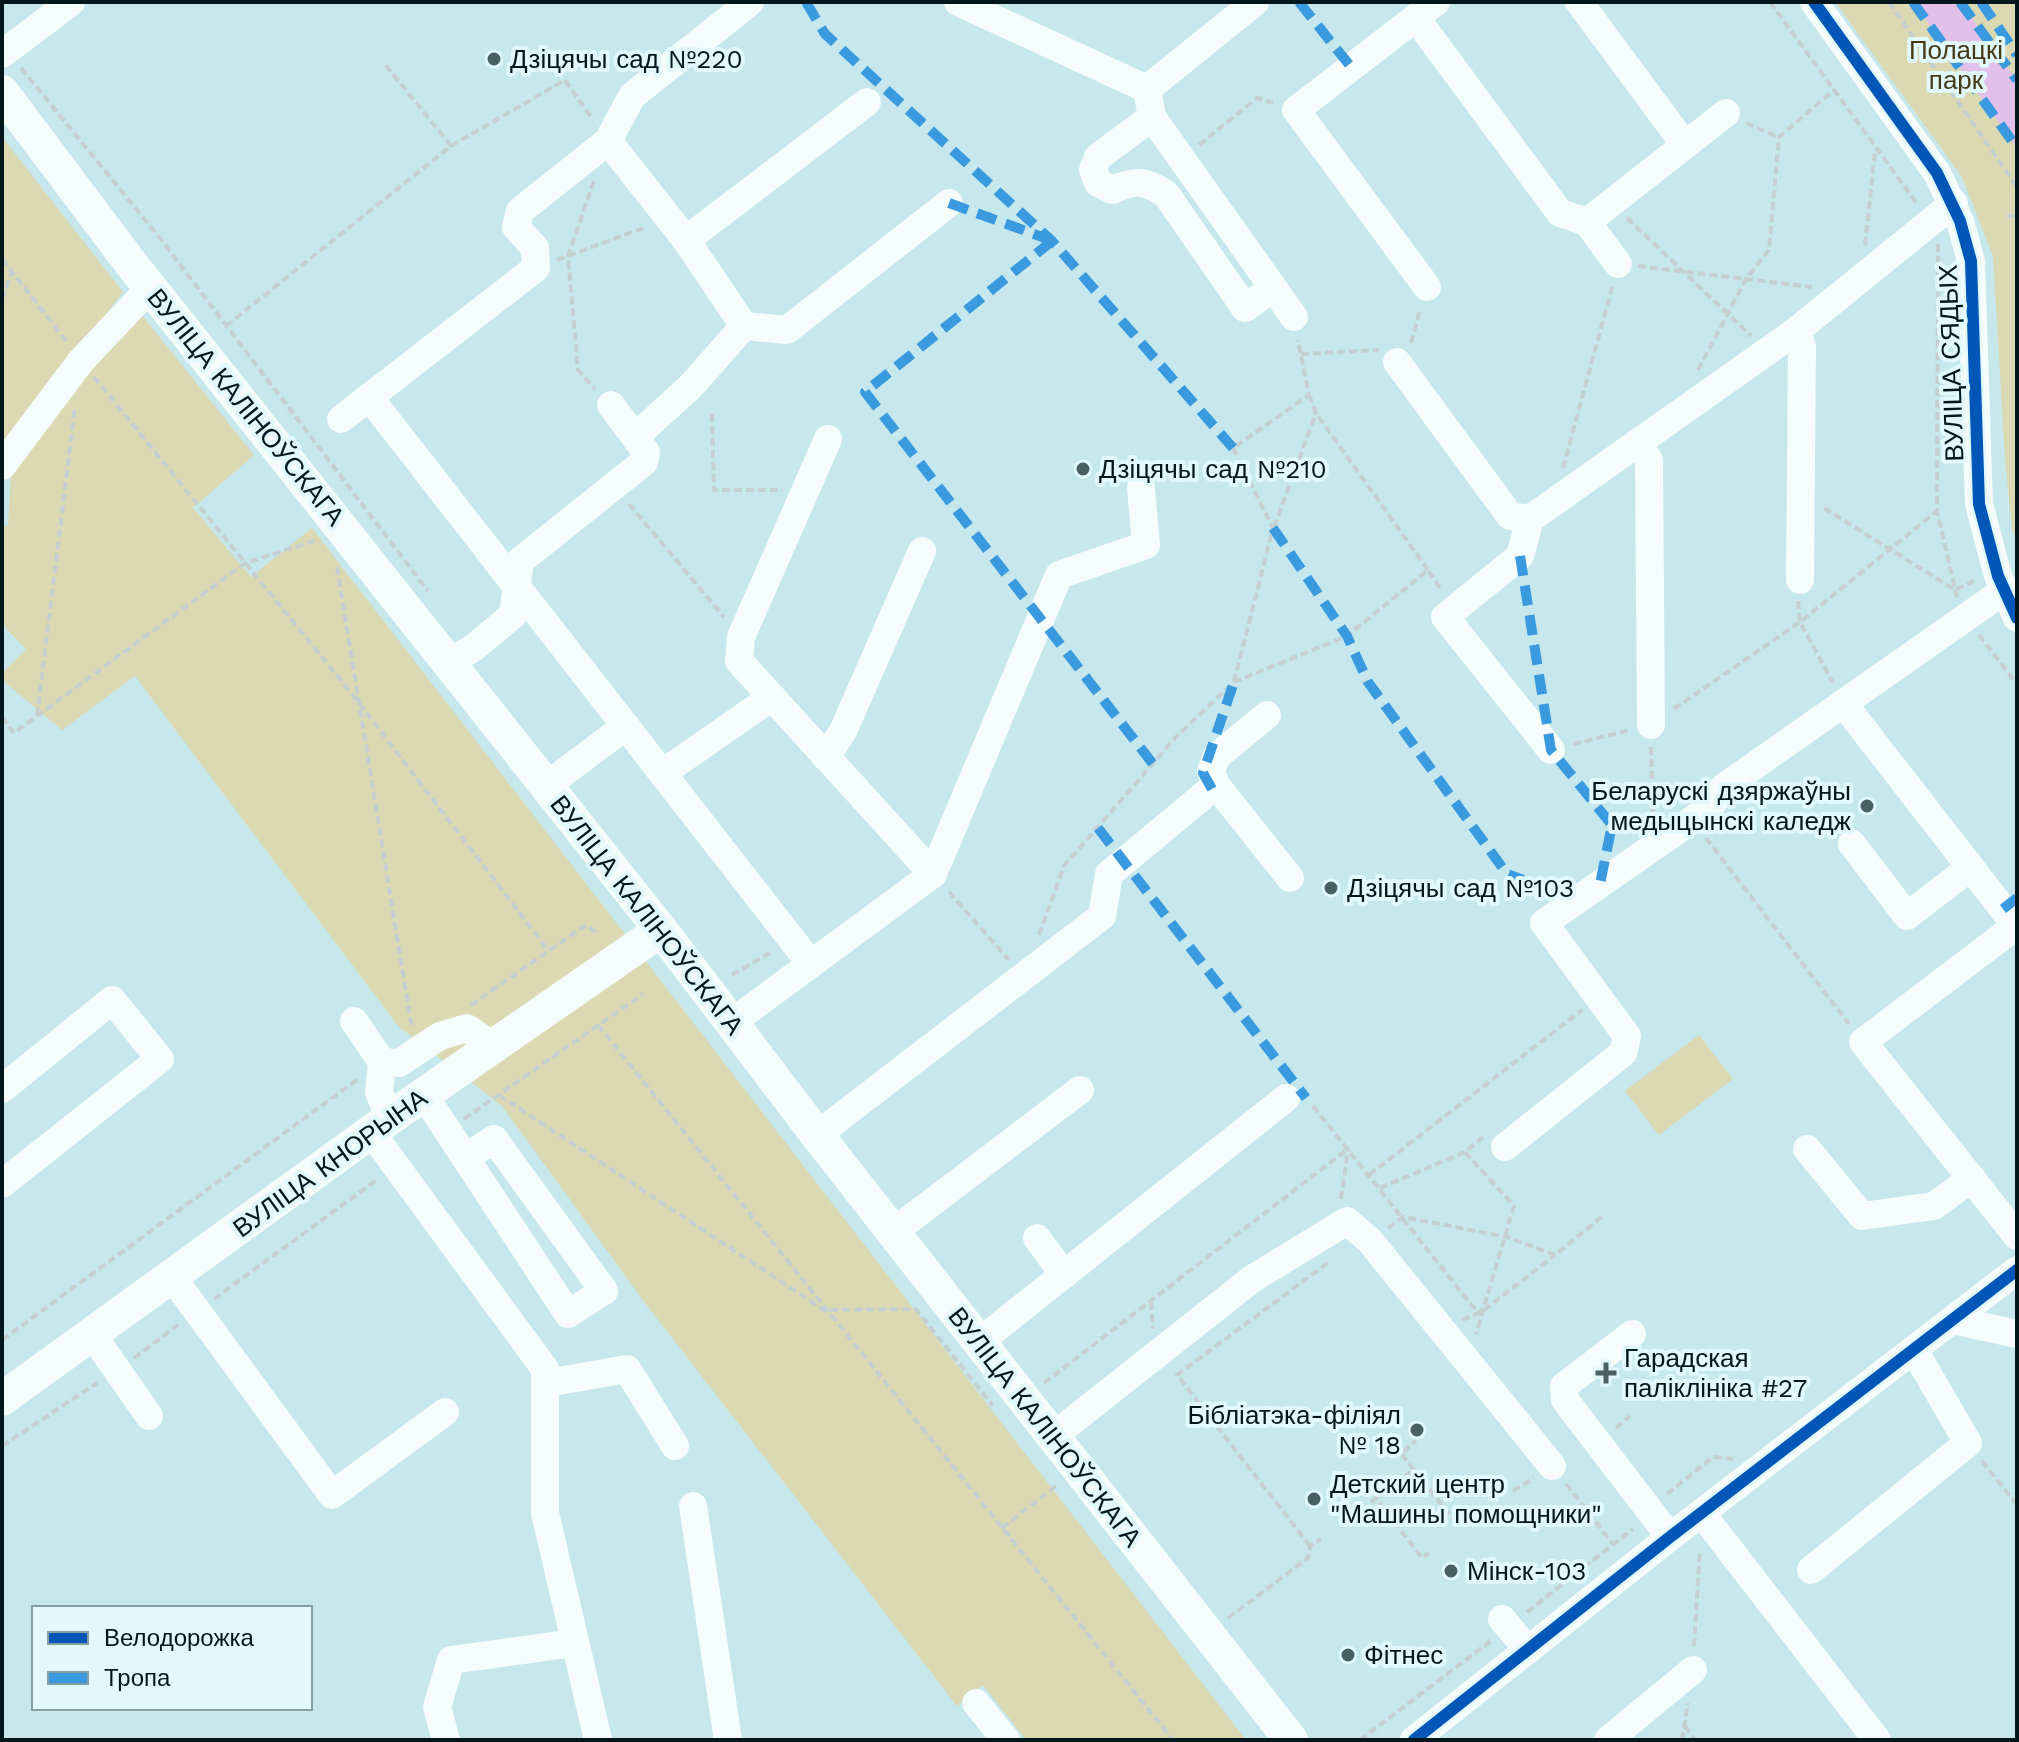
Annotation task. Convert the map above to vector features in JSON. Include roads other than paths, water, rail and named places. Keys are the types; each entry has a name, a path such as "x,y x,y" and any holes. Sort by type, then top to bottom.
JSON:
{"main road":[{"name":"ВУЛІЦА КАЛІНОЎСКАГА","path":"2,92 150,288 661,930 817,1135 1291,1740"},
{"name":"ВУЛІЦА КНОРЫНА","path":"2,1399 380,1125 496,1048 661,930"}],"street":[{"path":"2,54 71,2"},
{"path":"341,419 536,268 535,248 516,227 516,218 608,141 632,96 750,2"},
{"path":"958,2 1150,103 1182,159 1294,317"},
{"path":"1255,2 1150,103 1098,157 1093,170 1098,183 1113,190 1132,180 1151,184 1166,194 1245,308 1273,288"},
{"path":"1579,2 1685,145"},
{"name":"ВУЛІЦА СЯДЫХ","path":"1814,2 1937,173 1954,203 1971,261 1979,504 2005,590 2017,618"},
{"path":"1427,287 1296,110 1426,10 1560,213 1587,222 1618,264"},
{"path":"678,230 867,102"},
{"path":"1587,222 1726,113"},
{"path":"608,141 678,230 744,326"},
{"path":"744,326 787,330 949,203"},
{"path":"1551,750 1445,617 1520,556 1530,519 1796,331 1954,203"},
{"path":"2,466 81,361 150,288"},
{"path":"635,437 691,386 744,326"},
{"path":"1796,331 1802,346 1800,580"},
{"path":"1399,361 1510,516 1530,519"},
{"path":"369,397 811,964"},
{"path":"449,662 472,649 513,615 520,561 644,462 646,452 611,405"},
{"path":"828,439 741,637 739,661 933,874"},
{"path":"1638,442 1649,460 1651,725"},
{"path":"731,1023 933,874 1059,575 1146,545 1141,488"},
{"path":"826,757 843,731 922,551"},
{"path":"1505,1147 1623,1053 1627,1036 1544,923 1708,809 1724,787 2005,590"},
{"path":"664,772 772,697"},
{"path":"1843,703 2016,926 1863,1042 2017,1236"},
{"path":"1267,715 1216,757 1211,771 1216,785 1290,878"},
{"path":"547,785 626,726"},
{"path":"817,1135 1102,916 1109,874 1216,785"},
{"path":"1852,844 1907,916 1971,867"},
{"path":"2,1089 112,1000 160,1059 2,1184"},
{"path":"354,1021 382,1062 380,1125 395,1166 545,1369 545,1513 598,1740"},
{"path":"382,1062 399,1063 440,1036 467,1028 496,1048"},
{"path":"893,1232 1080,1090"},
{"path":"424,1095 465,1158 568,1314 604,1291 494,1139 465,1158"},
{"path":"979,1342 1064,1275 1300,1102"},
{"path":"1807,1149 1862,1216 1934,1206 1972,1178"},
{"path":"1052,1437 1252,1279 1347,1221 1370,1241 1552,1466"},
{"path":"1037,1238 1064,1275"},
{"path":"1414,1740 1670,1537 2017,1270"},
{"path":"172,1277 332,1495 445,1412"},
{"path":"1953,1320 2017,1334"},
{"path":"92,1334 119,1368 149,1416"},
{"path":"1632,1334 1564,1386 1565,1400 1670,1537"},
{"path":"1811,1570 1968,1443 1914,1350"},
{"path":"547,1383 627,1369 675,1446"},
{"path":"693,1506 728,1740"},
{"path":"1702,1514 1877,1740"},
{"path":"1506,1623 1528,1650"},
{"path":"446,1740 437,1707 451,1660 575,1643"},
{"path":"1608,1740 1693,1670"},
{"path":"976,1703 1006,1740"}],"place":[{"name":"Дзіцячы сад №220","path":"494,59"},
{"name":"Дзіцячы сад №210","path":"1083,469"},
{"name":"Беларускі дзяржаўны медыцынскі каледж","path":"1867,806"},
{"name":"Дзіцячы сад №103","path":"1331,888"},
{"name":"Гарадская паліклініка #27","path":"1606,1373"},
{"name":"Бібліатэка-філіял № 18","path":"1417,1430"},
{"name":"Детский центр \"Машины помощники\"","path":"1314,1499"},
{"name":"Мінск-103","path":"1451,1571"},
{"name":"Фітнес","path":"1348,1655"}],"park label":[{"name":"Полацкі парк","path":"1956,65"}]}
